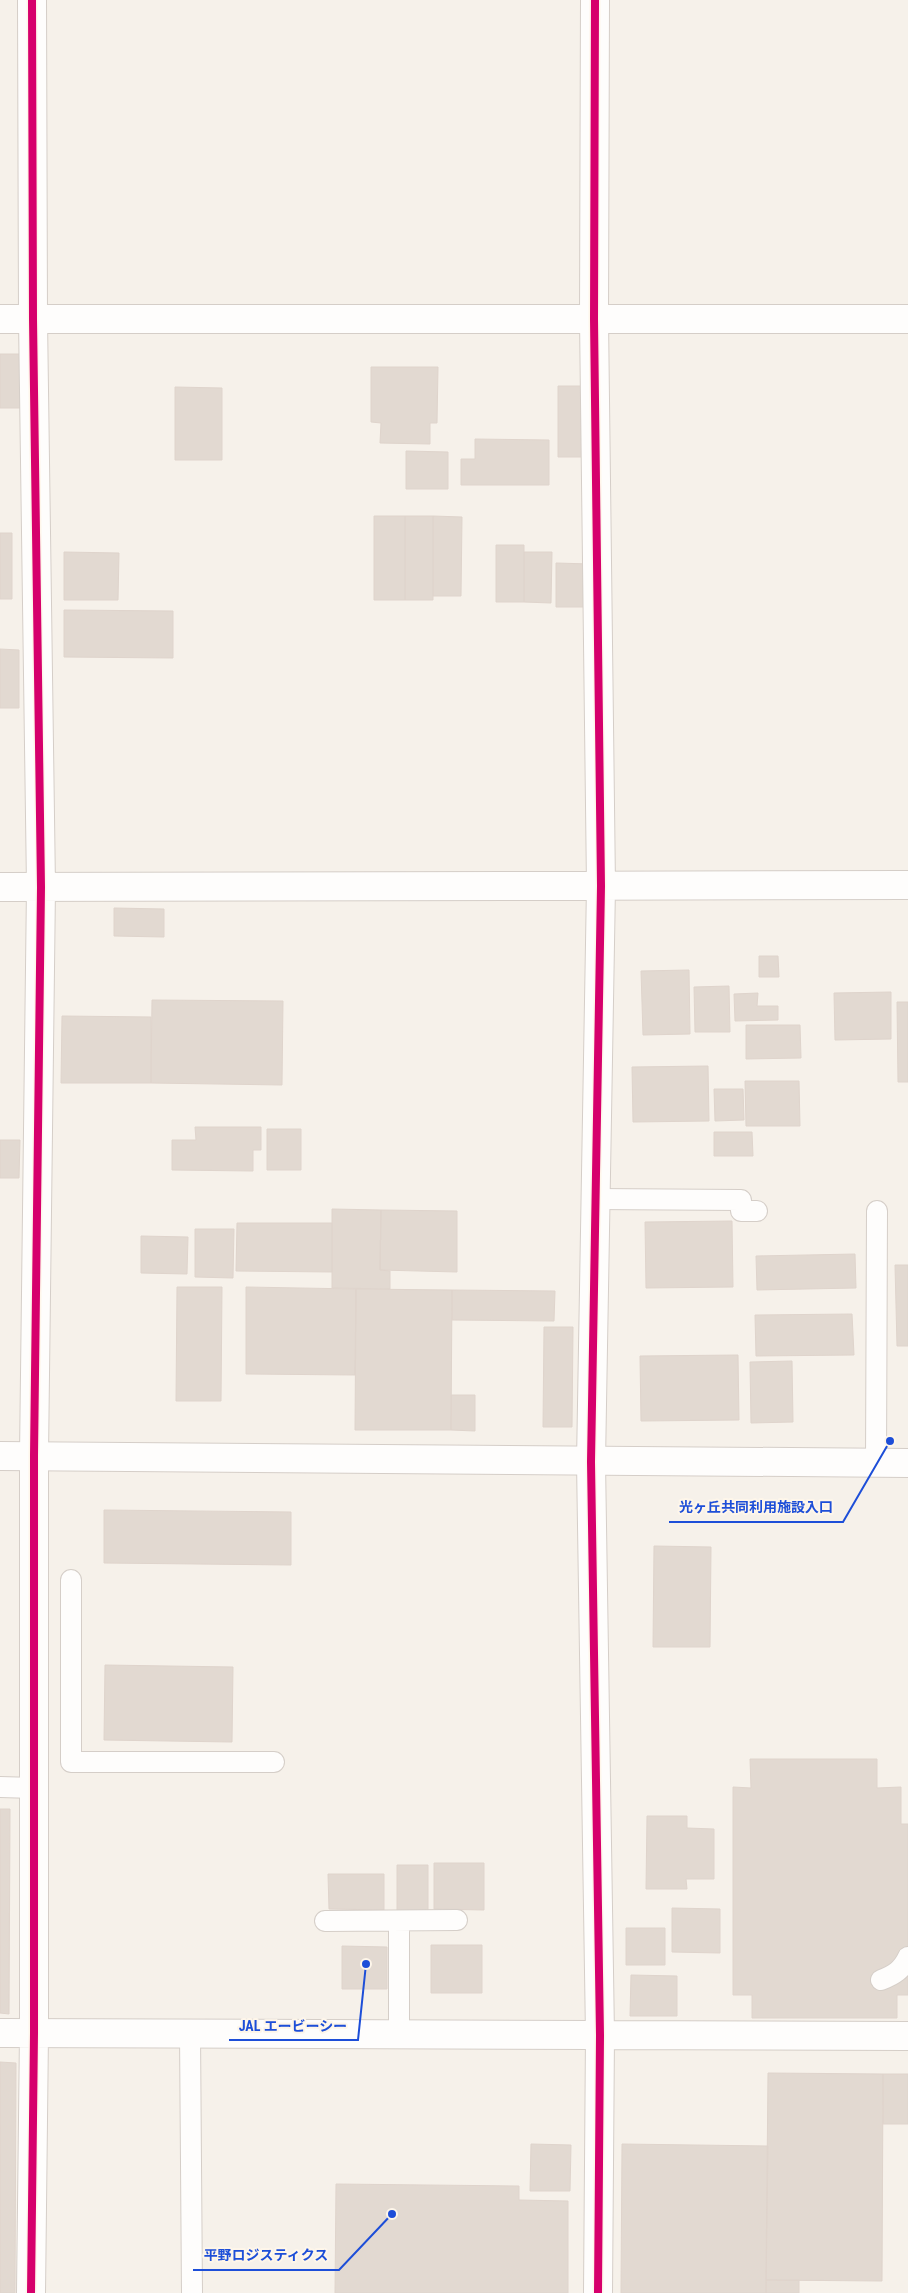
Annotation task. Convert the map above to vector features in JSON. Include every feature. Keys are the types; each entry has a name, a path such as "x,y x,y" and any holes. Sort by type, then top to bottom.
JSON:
{"street":[{"path":"31,2293 34,2033 34,1456 41,887 33,319 32,0"},
{"path":"595,0 594,319 601,886 591,1462 600,2035 598,2293"},
{"path":"0,319 908,319"},
{"path":"0,886 908,886"},
{"path":"0,1456 908,1463"},
{"path":"0,2033 908,2036"}],"lane":[{"path":"596,1199 741,1200 741,1211 757,1211"},
{"path":"876,1463 877,1211"},
{"path":"71,1580 71,1762 274,1762"},
{"path":"0,1787 34,1788"},
{"path":"325,1921 457,1920"},
{"path":"399,1921 399,2035"},
{"path":"881,1980 893,1976 904,1966 908,1957"},
{"path":"190,2033 192,2293"}],"building":[{"path":"0,354 24,354 24,408 0,408"},
{"path":"371,367 438,367 437,423 430,423 430,444 380,443 381,423 371,422"},
{"path":"558,386 587,386 586,457 558,457"},
{"path":"175,387 222,388 222,460 175,460"},
{"path":"475,439 549,440 549,485 461,485 461,459 475,459"},
{"path":"406,451 448,452 448,489 406,489"},
{"path":"374,516 405,516 405,600 374,600"},
{"path":"405,516 433,516 433,600 405,600"},
{"path":"433,516 462,517 461,596 433,596"},
{"path":"0,533 12,533 12,599 0,599"},
{"path":"496,545 524,545 524,602 496,602"},
{"path":"64,552 119,553 118,600 64,600"},
{"path":"524,552 552,552 551,603 524,602"},
{"path":"556,563 590,564 589,607 556,607"},
{"path":"64,610 173,611 173,658 64,657"},
{"path":"0,649 19,650 19,708 0,708"},
{"path":"114,908 164,909 164,937 114,936"},
{"path":"759,956 778,956 779,977 759,977"},
{"path":"689,970 690,1034 643,1035 641,971"},
{"path":"729,986 730,1032 695,1032 694,987"},
{"path":"891,992 891,1039 835,1040 834,993"},
{"path":"758,993 757,1006 778,1006 778,1020 735,1021 734,994"},
{"path":"152,1000 283,1001 282,1085 151,1083"},
{"path":"897,1002 908,1002 908,1082 898,1082"},
{"path":"62,1016 151,1017 151,1083 61,1083"},
{"path":"746,1025 800,1025 801,1058 746,1059"},
{"path":"708,1066 709,1121 633,1122 632,1067"},
{"path":"745,1081 799,1081 800,1126 746,1126"},
{"path":"714,1089 743,1089 744,1120 715,1121"},
{"path":"195,1127 261,1127 261,1150 253,1150 253,1171 172,1170 172,1140 196,1140"},
{"path":"267,1129 301,1129 301,1170 267,1170"},
{"path":"714,1132 752,1132 753,1156 714,1156"},
{"path":"0,1140 20,1140 19,1178 0,1178"},
{"path":"332,1209 381,1210 380,1270 390,1271 390,1289 332,1288"},
{"path":"381,1210 457,1211 457,1272 380,1270"},
{"path":"732,1221 733,1287 646,1288 645,1222"},
{"path":"237,1223 332,1223 332,1272 236,1271"},
{"path":"195,1229 234,1229 233,1278 195,1277"},
{"path":"141,1236 188,1237 187,1274 141,1273"},
{"path":"855,1254 856,1288 757,1290 756,1256"},
{"path":"895,1265 908,1265 908,1346 897,1346"},
{"path":"177,1287 222,1287 221,1401 176,1401"},
{"path":"246,1287 356,1289 355,1375 246,1374"},
{"path":"356,1289 452,1290 451,1430 355,1430"},
{"path":"452,1290 555,1291 554,1321 452,1320"},
{"path":"852,1314 854,1355 756,1356 755,1315"},
{"path":"544,1327 573,1327 572,1427 543,1427"},
{"path":"738,1355 739,1420 641,1421 640,1356"},
{"path":"792,1361 793,1422 751,1423 750,1362"},
{"path":"451,1395 475,1395 475,1431 451,1430"},
{"path":"104,1510 291,1512 291,1565 104,1563"},
{"path":"654,1546 711,1547 710,1647 653,1647"},
{"path":"105,1665 233,1667 232,1742 104,1740"},
{"path":"750,1759 877,1759 877,1788 901,1787 901,1824 908,1824 908,1995 897,1995 897,2018 752,2018 752,1995 733,1995 733,1787 751,1788"},
{"path":"0,1809 10,1809 9,2014 0,2013"},
{"path":"647,1816 687,1816 687,1828 714,1829 714,1879 686,1879 687,1889 646,1889"},
{"path":"434,1863 484,1863 484,1910 434,1909"},
{"path":"397,1865 428,1865 428,1911 397,1911"},
{"path":"328,1874 384,1874 384,1910 329,1909"},
{"path":"672,1908 720,1909 720,1953 672,1952"},
{"path":"626,1928 665,1928 665,1965 626,1965"},
{"path":"431,1945 482,1945 482,1993 431,1993"},
{"path":"342,1946 387,1947 387,1989 342,1989"},
{"path":"631,1975 677,1976 677,2016 630,2016"},
{"path":"0,2062 16,2063 15,2293 0,2293"},
{"path":"768,2073 883,2074 882,2281 766,2280"},
{"path":"883,2074 908,2074 908,2124 883,2124"},
{"path":"531,2144 571,2145 570,2191 530,2191"},
{"path":"622,2144 768,2146 766,2293 621,2293"},
{"path":"336,2184 519,2186 519,2200 568,2201 568,2293 335,2293"},
{"path":"766,2280 799,2280 799,2293 766,2293"}],"cycle path":[{"path":"31,2293 34,2033 34,1456 41,887 33,319 32,0"},
{"path":"595,0 594,319 601,886 591,1462 600,2035 598,2293"}],"place":[{"name":"光ヶ丘共同利用施設入口","path":"890,1441"},
{"name":"JAL エービーシー","path":"366,1964"},
{"name":"平野ロジスティクス","path":"392,2214"}]}
